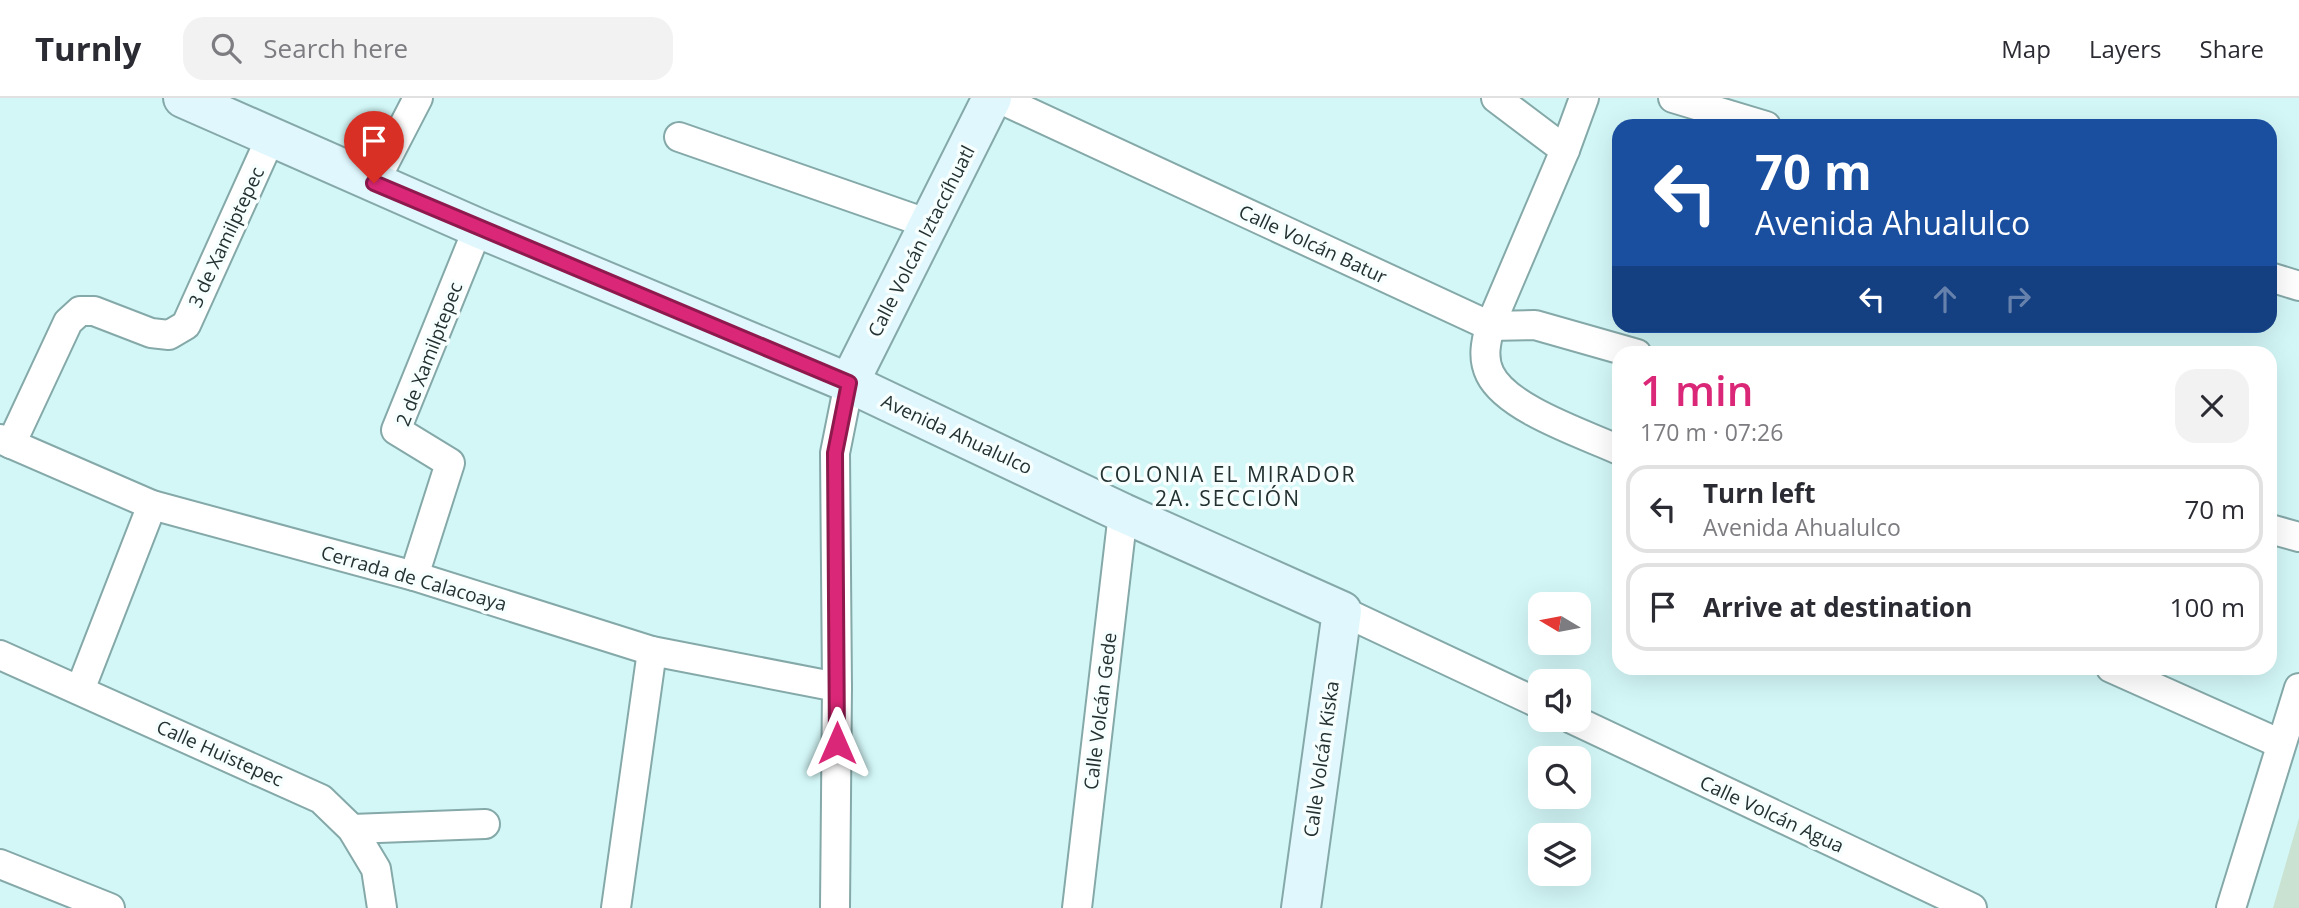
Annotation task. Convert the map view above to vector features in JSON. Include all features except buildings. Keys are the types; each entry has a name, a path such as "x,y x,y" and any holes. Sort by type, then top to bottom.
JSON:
{"street":[{"name":"Avenida Ahualulco","path":"183,98 478,228 849,383 1123,513 1342,611"},
{"path":"374,183 418,98"},
{"name":"Calle Volcán Iztaccíhuatl","path":"849,383 992,98"},
{"name":"Calle Volcán Batur","path":"998,98 1490,326 1535,325 1612,347"},
{"path":"1496,98 1565,150"},
{"path":"1584,98 1565,150 1490,326 1485,351 1489,373 1501,390 1529,410 1612,447"},
{"path":"1673,98 1743,119"},
{"path":"680,137 929,224"},
{"name":"3 de Xamilptepec","path":"5,442 68,322 80,311 94,312 151,333 169,335 186,325 271,138"},
{"name":"2 de Xamilptepec","path":"414,576 450,463 396,430 478,228"},
{"path":"2277,279 2299,286"},
{"path":"835,908 835,453 849,383"},
{"name":"Cerrada de Calacoaya","path":"5,442 152,505 414,576 652,651 837,688"},
{"path":"80,690 152,505"},
{"name":"Calle Volcán Gede","path":"1077,908 1123,513"},
{"path":"2277,531 2299,537"},
{"path":"1342,611 1528,698"},
{"name":"Calle Volcán Kiska","path":"1301,908 1342,611"},
{"path":"616,908 652,651"},
{"name":"Calle Huistepec","path":"0,655 321,799 352,829 376,869 382,908"},
{"path":"2127,675 2281,744"},
{"path":"2231,908 2299,688"},
{"name":"Calle Volcán Agua","path":"1591,728 1972,908"},
{"path":"352,829 485,824"},
{"path":"0,864 110,908"}],"green space":[{"path":"2299,818 2299,908 2273,908"}],"district":[{"name":"COLONIA EL MIRADOR 2A. SECCIÓN","path":"1228,486"}],"route":[{"path":"374,183 849,383 835,453 837,743"}]}
